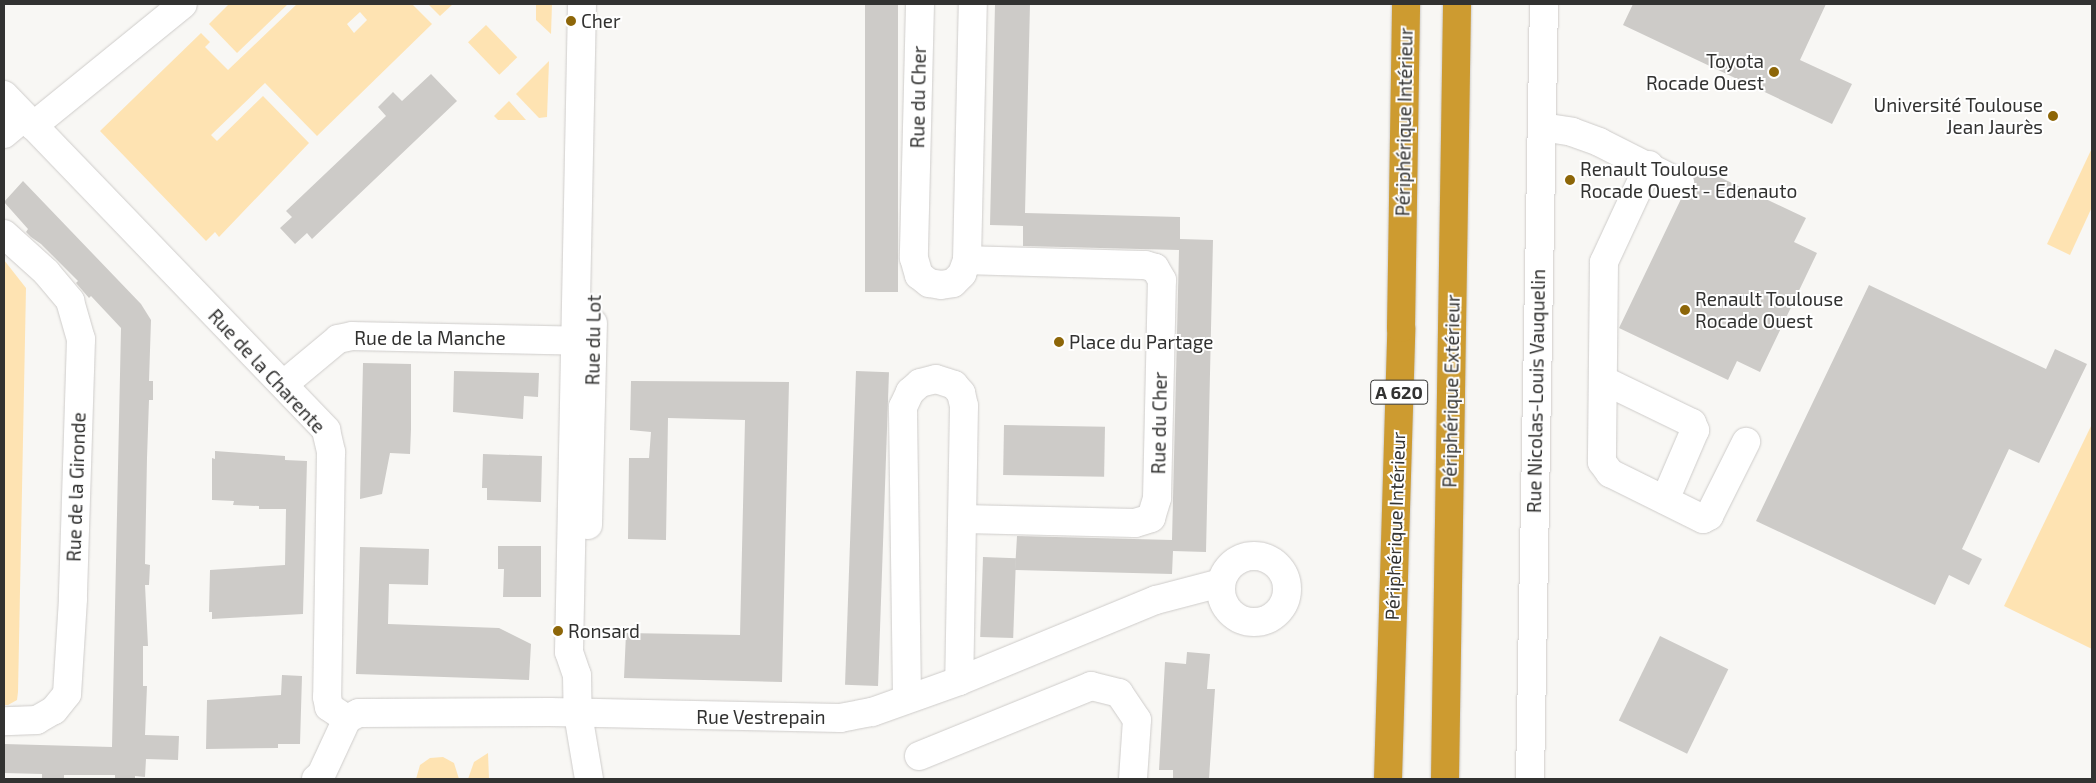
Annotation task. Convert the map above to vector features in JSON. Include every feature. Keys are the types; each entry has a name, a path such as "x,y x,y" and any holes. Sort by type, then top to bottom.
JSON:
{"highway":[{"name":"Périphérique Intérieur","path":"1388,779 1401,328 1406,4"},
{"name":"Périphérique Extérieur","path":"1445,779 1457,4"}],"street":[{"path":"4,134 28,121 183,4"},
{"name":"Rue du Lot","path":"582,4 583,341 591,472 585,579 586,652 577,674 578,714 589,779"},
{"name":"Rue du Lot","path":"583,341 600,4"},
{"name":"Rue du Cher","path":"920,4 914,258 920,275 929,283 941,285 953,283 962,274 968,260 1145,265 1155,268 1162,280 1157,498 1151,518 1135,523 963,519"},
{"path":"968,260 973,4"},
{"name":"Rue Nicolas-Louis Vauquelin","path":"1530,779 1544,4"},
{"name":"Rue de la Charente","path":"4,95 284,384 326,430 330,452 327,697 329,707 347,719"},
{"path":"1542,127 1572,132 1649,165 1680,183"},
{"path":"1649,165 1604,262 1602,462 1610,473 1703,519 1709,516 1746,442"},
{"name":"Rue de la Gironde","path":"4,234 46,272 70,301 81,339 73,599 67,694 54,710 37,720 4,720"},
{"name":"Rue de la Manche","path":"284,384 338,339 352,336 583,341"},
{"path":"907,698 903,407 920,383 936,379 954,385 961,393 964,406 959,681"},
{"path":"1603,380 1692,423 1695,430 1665,500"},
{"name":"Rue Vestrepain","path":"347,719 359,713 386,711 840,718 872,712 959,681 1156,600 1222,583"},
{"path":"919,756 1091,686 1119,693 1137,720 1132,779"},
{"path":"316,779 321,775 347,719"}],"shaded area":[{"path":"229,4 288,4 237,53 209,24"},
{"path":"297,4 412,4 432,24 317,136 265,83 211,135 217,141 263,96 309,143 219,237 215,232 206,241 100,131 201,33 210,42 205,47 228,70","holes":["360,12 367,20 354,33 347,24"]},
{"path":"428,4 453,4 440,16"},
{"path":"536,4 552,4 551,34 536,20"},
{"path":"486,25 517,57 499,75 468,42"},
{"path":"549,61 547,117 539,118 516,94"},
{"path":"509,101 526,120 498,120 494,116"},
{"path":"2092,148 2092,207 2070,255 2047,244"},
{"path":"4,260 26,288 18,692 17,700 8,705 4,705"},
{"path":"2092,424 2092,649 2004,606"},
{"path":"488,753 489,779 468,779 474,762"},
{"path":"443,757 454,763 459,779 416,779 420,765 430,758"}],"building":[{"path":"865,4 898,4 898,292 865,292"},
{"path":"995,4 1030,4 1025,213 1180,217 1180,239 1213,240 1206,552 1173,551 1172,574 1015,570 1017,536 1172,540 1179,250 1023,246 1023,226 990,225"},
{"name":"Toyota Rocade Ouest","path":"1633,4 1826,4 1800,60 1852,84 1832,124 1623,25"},
{"path":"431,74 457,101 312,239 307,233 295,244 280,228 292,217 286,211 386,116 378,107 393,92 402,101"},
{"path":"1696,166 1806,218 1794,242 1817,253 1760,372 1737,361 1728,380 1619,328 1681,199 1694,190 1692,174"},
{"path":"23,181 141,304 151,320 149,381 153,381 153,400 149,400 145,564 150,565 149,585 145,585 148,646 143,646 143,686 147,686 145,735 179,736 178,760 146,759 145,777 135,776 135,779 115,779 115,775 64,775 64,779 42,778 42,774 4,773 4,744 112,747 121,328 91,296 89,298 76,283 78,281 41,244 26,232 28,229 4,202"},
{"path":"1869,285 2046,369 2055,349 2087,364 2039,463 2009,449 1962,549 1982,559 1969,585 1949,575 1935,605 1756,521"},
{"path":"363,363 411,364 411,429 410,454 390,453 382,494 360,499"},
{"path":"454,371 539,373 538,397 524,396 523,419 453,412"},
{"path":"856,371 889,372 878,686 845,685"},
{"path":"631,381 789,382 782,682 624,678 626,633 740,635 745,420 668,418 666,540 628,539 629,458 649,458 651,432 630,430"},
{"path":"1004,425 1105,427 1104,477 1003,475"},
{"path":"215,451 285,456 285,460 307,461 303,614 212,619 212,612 209,612 210,570 285,565 286,509 259,509 259,506 233,505 234,501 212,500 212,458 215,459"},
{"path":"483,454 542,456 541,502 487,500 487,488 482,488"},
{"path":"498,546 541,546 541,597 503,597 504,569 498,569"},
{"path":"360,547 429,549 428,585 389,584 388,624 499,628 531,644 529,680 356,674"},
{"path":"983,557 1016,558 1013,638 980,637"},
{"path":"1660,636 1728,669 1687,754 1619,720"},
{"path":"1187,652 1210,654 1207,689 1215,689 1209,779 1173,779 1173,770 1159,770 1165,662 1186,664"},
{"path":"282,675 302,676 300,744 278,744 278,748 206,749 207,700 281,695"}],"place":[{"name":"Cher","path":"571,21"},
{"name":"Toyota Rocade Ouest","path":"1774,72"},
{"name":"Université Toulouse Jean Jaurès","path":"2053,116"},
{"name":"Renault Toulouse Rocade Ouest - Edenauto","path":"1570,180"},
{"name":"Renault Toulouse Rocade Ouest","path":"1685,310"},
{"name":"Place du Partage","path":"1059,342"},
{"name":"Ronsard","path":"558,631"}]}
